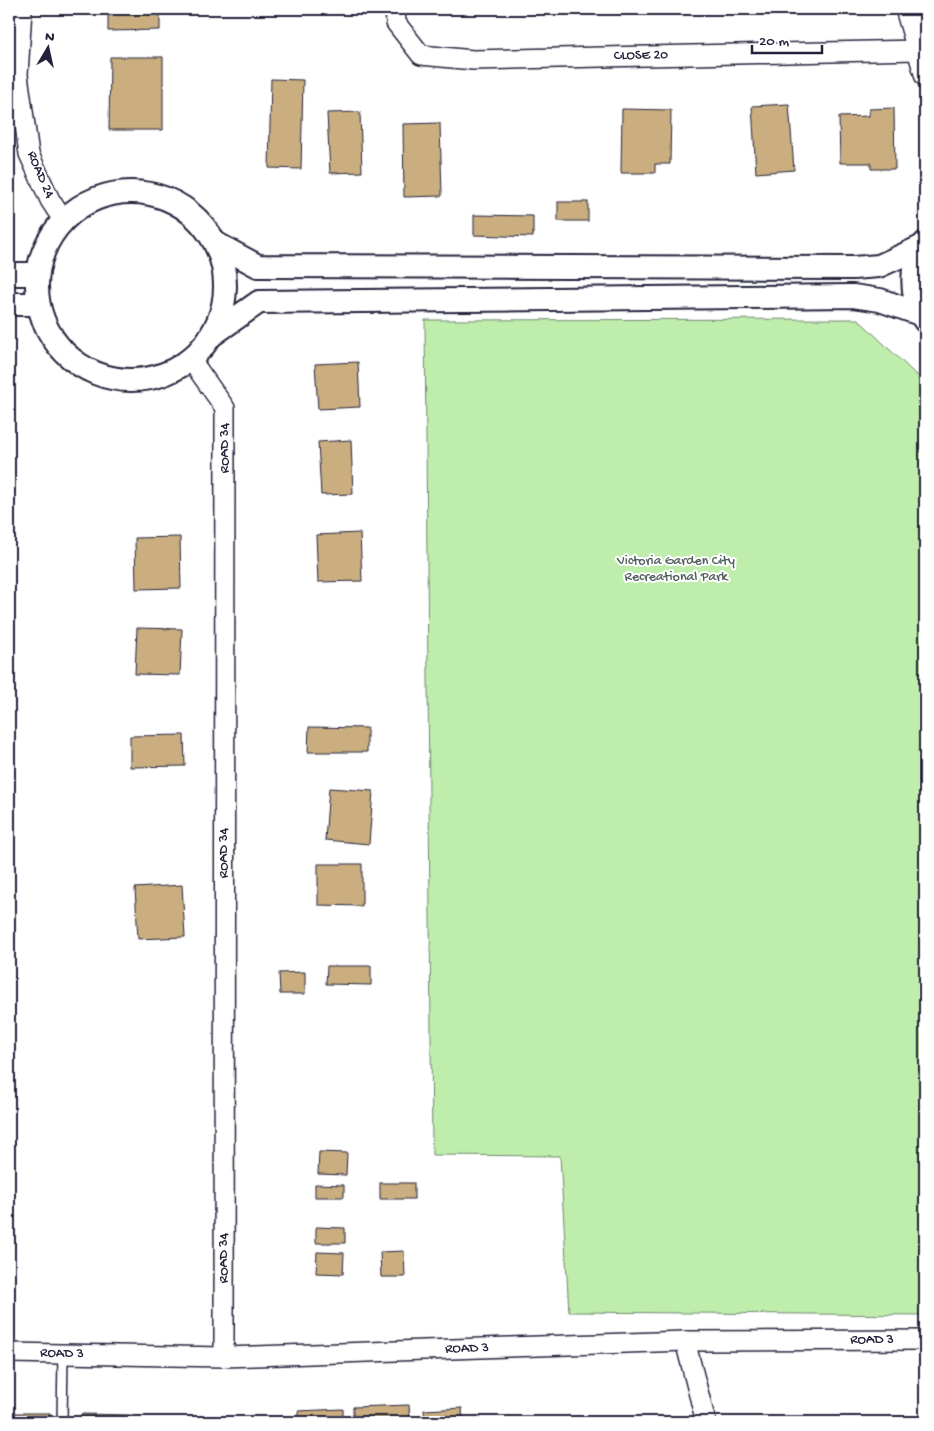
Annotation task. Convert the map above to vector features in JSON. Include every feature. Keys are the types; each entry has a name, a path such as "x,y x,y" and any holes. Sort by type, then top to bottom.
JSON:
{"street":[{"name":"ROAD 24","path":"22,9 18,75 29,154 50,200 63,220"},
{"name":"CLOSE 20","path":"395,9 396,23 421,55 473,60 917,50"},
{"path":"905,9 925,77"},
{"path":"212,335 225,306 226,273 217,244 200,220 175,202 146,192 116,192 87,202 63,220 46,245 37,274 38,304 50,334 71,359 99,374 131,380 163,375 191,360 212,335 259,302 853,296 880,300 923,318"},
{"path":"217,244 258,266 853,268 878,266 924,245"},
{"path":"923,318 913,292 914,268 924,245"},
{"path":"9,274 37,274"},
{"path":"9,304 38,304"},
{"name":"ROAD 34","path":"191,360 225,408 224,1357"},
{"name":"ROAD 3","path":"9,1353 224,1357 685,1341 925,1340"},
{"path":"685,1341 706,1422"}],"lane":[{"path":"62,1422 63,1354"}],"green space":[{"name":"Victoria Garden City Recreational Park","path":"858,319 914,373 925,380 925,1315 569,1312 560,1156 432,1155 425,320"}],"building":[{"path":"108,9 160,9 160,30 108,31"},
{"path":"110,57 163,57 163,130 109,130"},
{"path":"271,79 303,80 301,169 269,168"},
{"path":"789,104 794,170 756,173 752,106"},
{"path":"894,108 895,169 871,169 871,163 840,163 839,117 869,116 869,109"},
{"path":"622,109 671,110 670,164 655,164 655,173 621,173"},
{"path":"360,112 362,172 330,173 327,113"},
{"path":"440,123 442,196 404,197 403,124"},
{"path":"558,202 588,202 588,221 558,221"},
{"path":"474,215 533,216 533,237 474,235"},
{"path":"358,362 360,407 318,409 315,364"},
{"path":"351,440 353,494 321,495 318,442"},
{"path":"360,533 362,581 318,582 316,535"},
{"path":"180,537 181,588 136,589 135,538"},
{"path":"137,628 182,629 180,675 135,674"},
{"path":"309,727 367,728 367,752 308,752"},
{"path":"184,735 185,766 130,767 130,736"},
{"path":"329,788 373,791 369,844 325,840"},
{"path":"318,864 362,864 362,906 318,905"},
{"path":"182,885 185,937 138,939 135,888"},
{"path":"327,966 371,966 371,985 326,984"},
{"path":"305,972 305,994 280,994 279,973"},
{"path":"319,1152 347,1153 346,1175 318,1174"},
{"path":"380,1183 414,1183 414,1199 380,1199"},
{"path":"315,1184 344,1185 344,1197 315,1197"},
{"path":"316,1227 345,1228 345,1243 316,1243"},
{"path":"404,1251 405,1277 381,1277 380,1252"},
{"path":"317,1252 344,1253 343,1274 316,1273"},
{"path":"409,1405 410,1422 353,1422 353,1407"},
{"path":"462,1408 463,1422 425,1422 424,1410"},
{"path":"343,1409 343,1422 298,1422 298,1411"},
{"path":"9,1413 50,1413 50,1422 9,1422"},
{"path":"81,1414 131,1415 131,1422 81,1422"},
{"path":"274,1418 274,1422 217,1422 217,1419"}]}
